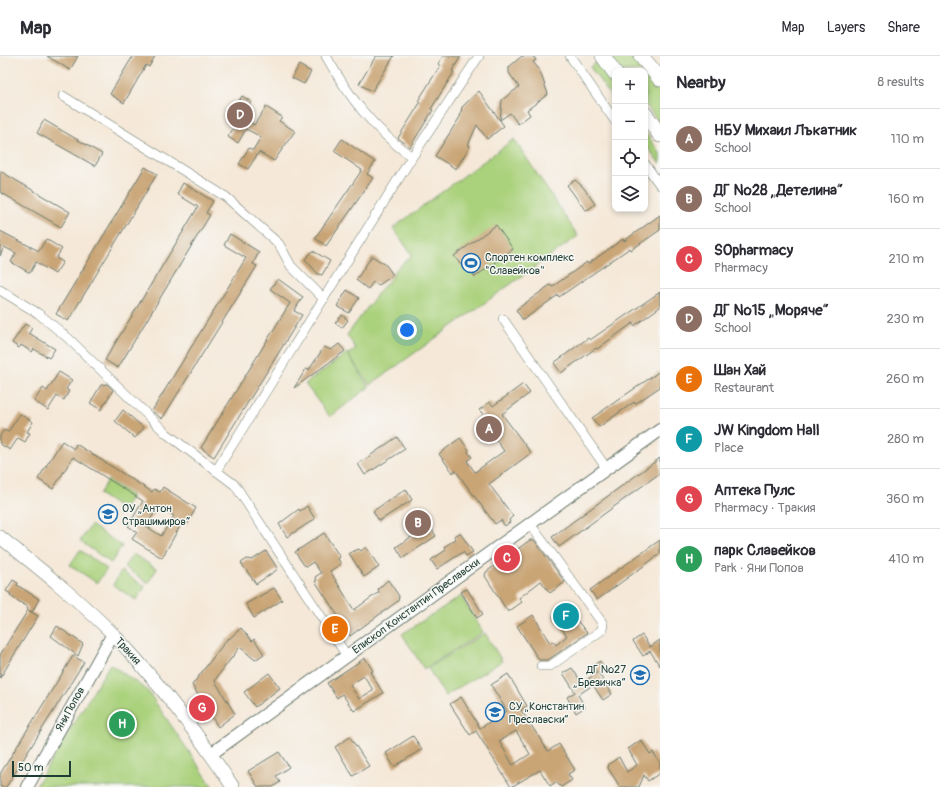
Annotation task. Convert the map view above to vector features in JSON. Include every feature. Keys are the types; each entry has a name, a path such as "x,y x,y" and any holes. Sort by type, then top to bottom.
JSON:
{"highway":[{"path":"603,56 612,69"},
{"path":"641,56 660,79"},
{"path":"648,118 660,135"}],"main road":[{"name":"Тракия","path":"0,537 57,584 112,634 160,687 211,754 233,787"}],"street":[{"path":"326,56 342,84 368,119 391,141 412,157"},
{"path":"216,471 412,157 479,56"},
{"path":"570,56 612,117"},
{"path":"63,96 226,197 279,244 291,266 324,299"},
{"path":"648,168 660,185"},
{"path":"0,290 39,314 68,338 167,434 235,485 347,656"},
{"path":"503,319 607,468"},
{"name":"Епископ Константин Преславски","path":"211,754 660,430"},
{"path":"530,524 603,624 602,630 550,666 541,666"},
{"name":"Яни Попов","path":"26,786 112,634"}],"green space":[{"path":"609,56 631,56 641,68 618,68"},
{"path":"598,61 612,81 612,98 590,67"},
{"path":"648,77 660,93 660,124 648,108"},
{"path":"648,136 660,153 660,164 648,148"},
{"name":"Спортен комплекс \"Славейков\"","path":"514,139 578,236 370,385 348,354 356,349 347,335 381,289 394,275 393,272 412,255 393,228"},
{"path":"347,353 369,387 330,417 305,384"},
{"path":"108,480 132,496 123,510 99,494"},
{"path":"91,525 122,546 111,563 80,541"},
{"path":"80,550 107,569 97,583 70,565"},
{"path":"133,554 157,569 148,583 124,567"},
{"path":"121,571 145,587 136,600 113,585"},
{"path":"461,596 483,632 424,669 402,634"},
{"path":"485,633 502,661 445,696 428,668"},
{"path":"110,664 147,690 213,787 37,787 37,784"}],"building":[{"path":"47,56 78,56 70,70"},
{"path":"133,56 155,56 149,67 146,65 124,103 110,94"},
{"path":"376,56 394,56 372,91 359,84"},
{"path":"443,56 461,56 452,71 454,72 431,109 433,110 410,147 398,138 420,103 418,101 440,66 438,64"},
{"path":"522,56 533,56 536,60 533,62 539,69 548,94 527,110 530,115 518,124 510,113 500,120 502,100 519,87 509,73 509,67"},
{"path":"299,65 311,72 304,84 292,78"},
{"path":"479,91 504,126 487,139 477,125 468,145 470,146 456,169 435,156 460,117 462,107"},
{"path":"242,96 251,102 242,117 254,125 266,107 282,117 279,121 295,131 274,161 259,152 248,169 239,164 249,148 253,150 261,137 246,129 238,143 228,137 238,121 229,116"},
{"path":"44,120 102,154 95,166 37,133"},
{"path":"342,139 375,162 367,174 373,178 326,246 315,238 362,170 334,151"},
{"path":"145,167 157,174 68,321 56,314"},
{"path":"0,171 70,212 61,227 0,192"},
{"path":"575,180 583,187 595,204 589,209 585,210 567,185"},
{"path":"183,183 213,201 206,213 210,215 118,368 105,360 198,207 177,194"},
{"path":"660,215 660,230 631,250 630,248 559,297 558,295 523,320 516,310 550,285 552,287 623,239 624,241"},
{"path":"496,225 513,249 475,277 468,267 465,270 454,256"},
{"path":"0,231 39,251 46,239 62,249 56,258 63,262 55,274 36,262 30,273 11,262 16,253 4,247 0,256"},
{"path":"230,234 259,252 253,264 257,266 162,419 152,411 246,258 224,245"},
{"path":"313,251 330,261 322,275 318,274 305,259"},
{"path":"372,256 386,265 393,275 379,285 373,282 368,289 356,280"},
{"path":"278,279 303,297 294,311 302,315 214,457 201,448 290,303 270,289"},
{"path":"347,290 359,298 349,313 337,306"},
{"path":"660,292 660,307 634,326 633,323 561,373 554,363 588,338 590,340"},
{"path":"342,315 348,320 342,328 335,323"},
{"path":"25,324 32,328 29,333 55,349 49,358 34,349 32,352 21,345 19,348 12,343"},
{"path":"339,344 345,351 294,388 306,369 309,370 324,347 331,350"},
{"path":"660,371 660,387 635,404 634,402 599,427 592,418"},
{"path":"59,372 72,380 66,389 69,391 64,400 57,396 48,410 34,401 43,388 47,391"},
{"path":"107,384 113,390 101,410 90,403 101,385"},
{"path":"523,384 530,393 502,414 531,453 489,484 513,516 509,520 510,522 505,526 501,520 495,524 455,470 453,473 439,454 460,438 469,450 468,452 472,457 467,461 475,472 504,451 480,418 484,415 479,410 490,402 493,406"},
{"path":"123,410 144,428 135,438 115,421"},
{"path":"20,414 33,422 27,432 30,433 25,442 18,438 10,450 0,444 0,436 4,430 8,432"},
{"path":"397,437 405,449 365,475 358,464"},
{"path":"62,441 74,449 76,444 152,492 154,489 160,492 163,487 196,508 187,524 183,521 162,558 132,539 137,532 128,526 143,501 73,457 53,489 38,479","holes":["159,506 174,516 161,536 146,526"]},
{"path":"660,458 660,473 559,547 552,537"},
{"path":"406,489 412,500 379,521 373,511"},
{"path":"307,506 315,519 287,537 279,524 299,509 300,511"},
{"path":"429,525 436,536 403,558 396,547"},
{"path":"324,533 340,557 338,559 341,564 330,571 354,610 379,592 378,589 388,580 399,596 398,601 350,636 342,624 336,629 333,624 340,619 315,581 317,580 315,577 321,573 313,562 307,566 304,565 295,552"},
{"path":"460,533 473,552 466,556 463,552 437,569 431,560 446,550 444,547 456,539 454,536"},
{"path":"530,540 534,540 565,582 550,593 541,581 519,598 522,602 508,612 485,576 486,572"},
{"path":"660,540 660,554 597,600 590,590"},
{"path":"366,547 379,567 364,577 349,553 359,549 361,551"},
{"path":"266,551 278,569 256,584 241,563 247,559 252,560"},
{"path":"13,580 18,583 17,585 39,599 32,612 27,609 28,607 10,596 11,594 6,591"},
{"path":"274,588 282,600 254,618 246,604"},
{"path":"467,589 483,614 477,618 461,592"},
{"path":"570,604 578,615 575,618 587,633 548,660 539,660 517,626 533,615 550,643 553,641 556,645 567,636 553,616"},
{"path":"28,610 38,616 0,678 0,655"},
{"path":"57,626 83,644 78,656 51,636"},
{"path":"241,628 252,641 254,639 264,654 255,660 240,647 217,677 215,681 235,714 218,727 192,685 228,638 229,639"},
{"path":"642,635 650,647 660,640 660,666 650,651 643,656 633,641"},
{"path":"73,656 84,662 6,787 0,787 0,774"},
{"path":"365,658 373,671 370,672 383,693 354,711 342,694 337,698 327,683","holes":["364,676 373,690 359,699 350,685"]},
{"path":"600,661 606,670 599,674 612,694 603,700 593,685 578,695 585,707 576,713 567,697 575,692 563,673 572,668 582,683 597,673 592,666"},
{"path":"269,673 280,688 255,707 244,692"},
{"path":"508,674 527,706 521,710 548,751 559,744 575,770 568,774 572,780 561,787 556,782 550,786 540,770 511,787 476,731 470,735 450,704 461,697 480,728 507,711 491,685","holes":["516,731 530,754 513,765 499,741"]},
{"path":"413,736 422,749 394,767 386,753"},
{"path":"350,737 369,766 353,776 335,747"},
{"path":"641,740 650,754 653,752 660,763 660,773 648,781 644,775 639,787 620,787 608,768 609,764 619,757 627,772 637,765 628,749"},
{"path":"279,752 289,767 276,776 280,782 273,787 258,787 248,771"}],"place":[{"name":"ДГ №15 „Моряче“","path":"240,115"},
{"name":"Спортен комплекс \"Славейков\"","path":"471,263"},
{"name":"НБУ Михаил Лъкатник","path":"489,429"},
{"name":"ОУ „Антон Страшимиров“","path":"108,514"},
{"name":"ДГ №28 „Детелина“","path":"418,523"},
{"name":"SOpharmacy","path":"507,558"},
{"name":"JW Kingdom Hall","path":"566,616"},
{"name":"Шан Хай","path":"335,629"},
{"name":"ДГ №27 „Брезичка“","path":"640,675"},
{"name":"Аптека Пулс","path":"202,708"},
{"name":"СУ „Константин Преславски“","path":"495,712"},
{"name":"парк Славейков","path":"122,724"}]}
